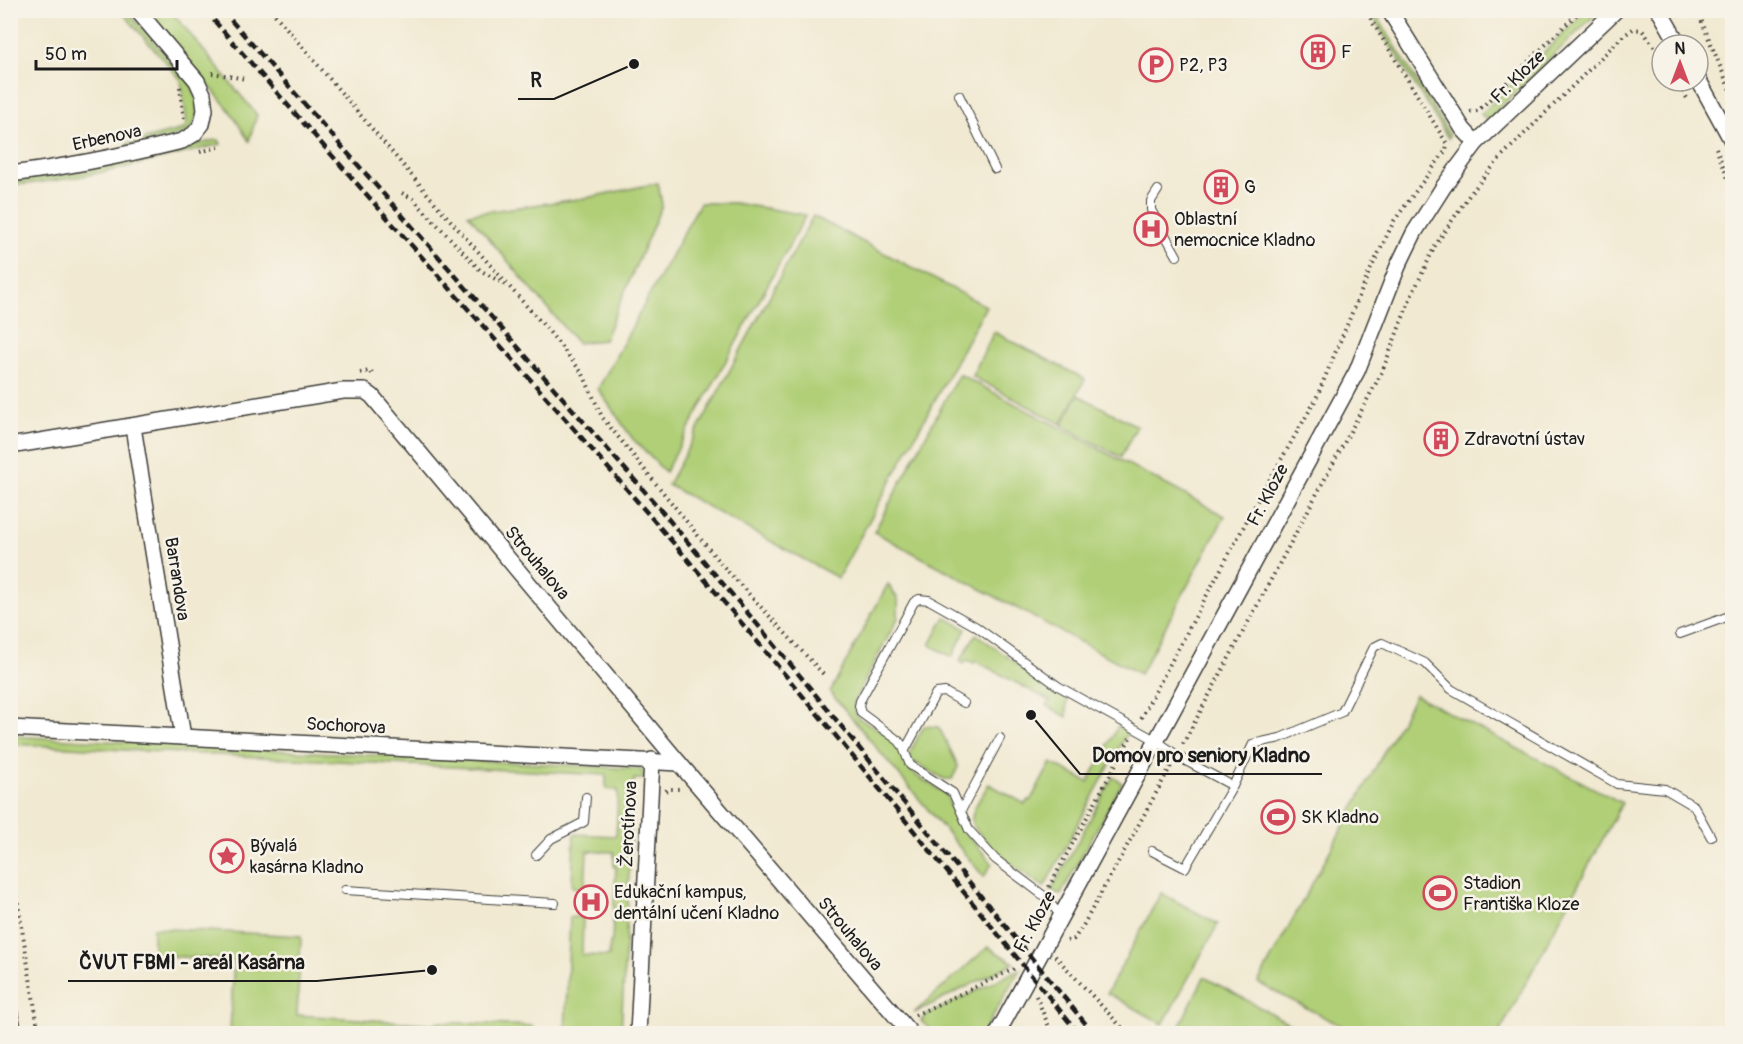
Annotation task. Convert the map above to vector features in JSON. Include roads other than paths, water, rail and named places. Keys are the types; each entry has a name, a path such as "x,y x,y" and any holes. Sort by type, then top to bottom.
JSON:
{"street":[{"name":"Erbenova","path":"10,174 83,164 182,141 194,134 202,122 205,101 200,87 137,10"},
{"path":"1389,10 1463,129 1476,143"},
{"name":"Fr. Kloze","path":"997,1034 1357,370 1398,266 1414,233 1444,186 1476,143 1616,10"},
{"path":"1659,10 1672,33"},
{"path":"1706,93 1732,141"},
{"name":"Strouhalova","path":"10,446 343,391 357,389 365,391 372,396 679,763 911,1034"},
{"name":"Barrandova","path":"133,427 183,737"},
{"name":"Sochorova","path":"10,728 679,763"},
{"name":"Žerotínova","path":"638,1034 652,760"},
{"path":"10,1014 14,1034"}],"lane":[{"path":"959,95 995,169"},
{"path":"1158,190 1151,201 1151,210 1177,256"},
{"path":"1061,916 1044,896 995,859 969,830 953,793 944,785 914,769 906,759 903,745 861,713 859,704 911,604 916,600 924,599 975,626 1058,686 1233,786"},
{"path":"1680,634 1732,615"},
{"path":"1152,851 1185,868 1233,786 1253,744 1280,738 1342,712 1374,647 1382,643 1425,663 1451,689 1617,784 1665,789 1694,806 1711,837"},
{"path":"904,750 936,693 945,692 964,703"},
{"path":"961,811 1000,738"},
{"path":"536,855 551,839 584,822 586,797"},
{"path":"345,890 555,903"}],"railway":[{"path":"205,10 699,573 863,769 1079,1034"},
{"path":"222,10 653,501 773,643 1094,1034"}],"place":[{"name":"F","path":"1318,52"},
{"name":"R","path":"634,64"},
{"name":"P2, P3","path":"1156,65"},
{"name":"G","path":"1221,187"},
{"name":"Oblastní nemocnice Kladno","path":"1151,229"},
{"name":"Zdravotní ústav","path":"1441,439"},
{"name":"Domov pro seniory Kladno","path":"1031,715"},
{"name":"SK Kladno","path":"1278,817"},
{"name":"Bývalá kasárna Kladno","path":"227,856"},
{"name":"Stadion Františka Kloze","path":"1440,893"},
{"name":"Edukační kampus, dentální učení Kladno","path":"591,902"},
{"name":"ČVUT FBMI - areál Kasárna","path":"432,970"}]}
